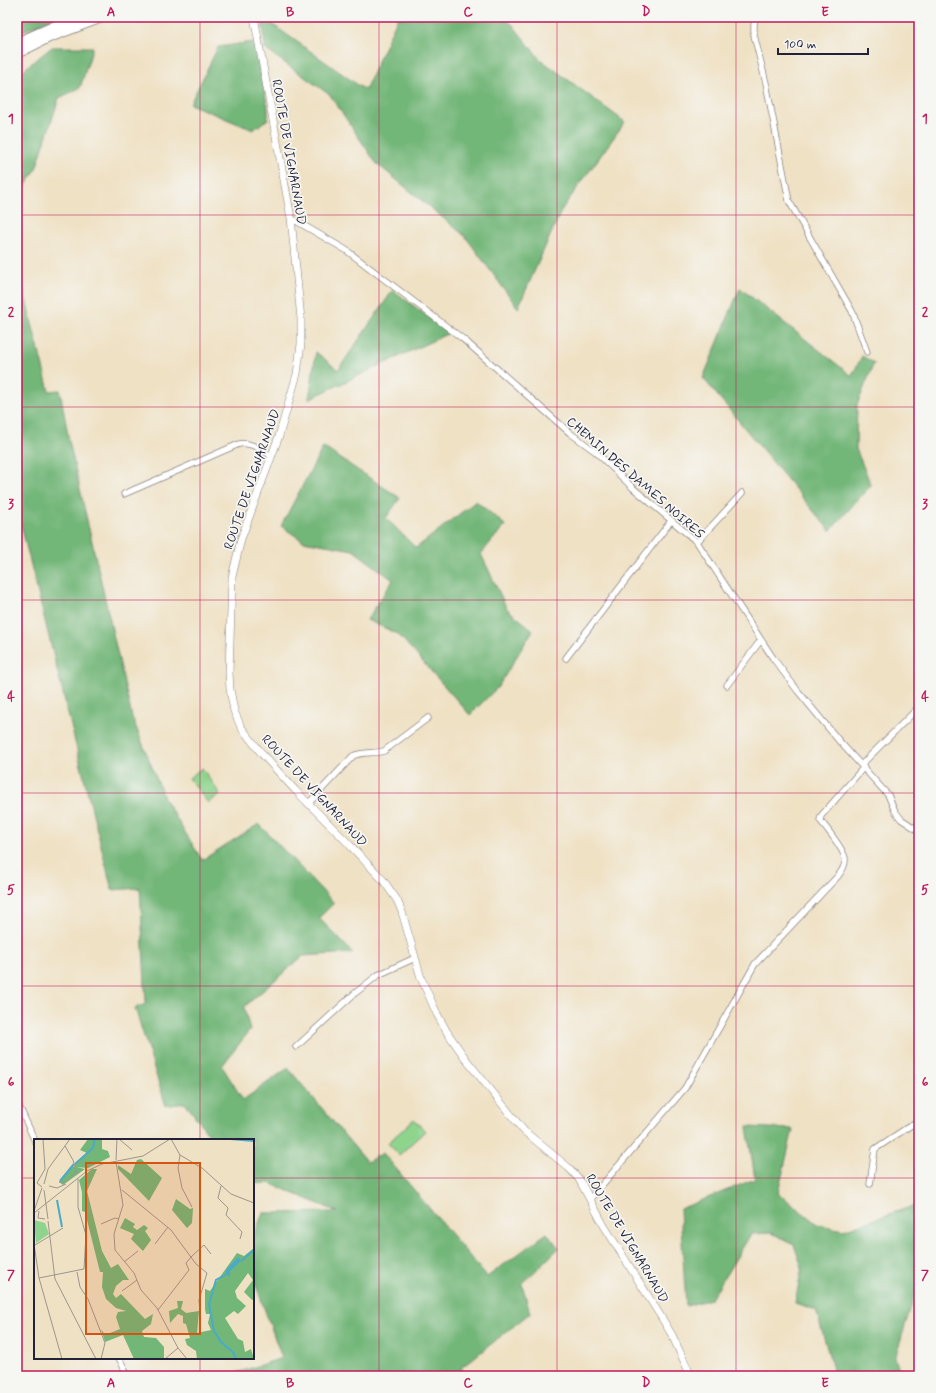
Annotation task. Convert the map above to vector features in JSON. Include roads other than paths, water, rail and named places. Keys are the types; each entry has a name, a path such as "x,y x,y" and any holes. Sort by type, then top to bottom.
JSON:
{"highway":[{"path":"17,43 76,17"},
{"path":"17,53 50,37 102,17"}],"street":[{"name":"ROUTE DE VIGNARNAUD","path":"254,17 291,218 301,319 301,344 297,374 279,436 241,539 232,577 230,619 230,690 234,711 241,727 262,754 308,804 383,880 397,900 402,912 421,978 437,1014 457,1048 524,1131 574,1174 584,1186 602,1224 666,1325 691,1376"},
{"path":"755,17 754,35 766,83 789,201 852,312 867,352"},
{"name":"CHEMIN DES DAMES NOIRES","path":"291,218 346,250 463,340 570,432 596,452 633,488 696,542 761,640 797,690 840,742 888,795 895,811 901,819 919,831"},
{"path":"124,494 240,444 249,444 272,456"},
{"path":"696,542 742,493"},
{"path":"566,658 671,521"},
{"path":"727,685 761,640"},
{"path":"590,1199 685,1088 755,964 843,870 845,857 820,820 821,816 862,766 919,707"},
{"path":"308,804 353,756 359,753 384,751 428,718"},
{"path":"296,1047 354,994 378,975 415,958"},
{"path":"17,1102 34,1139"},
{"path":"870,1184 875,1149 919,1120"},
{"path":"120,1359 128,1376"}]}
